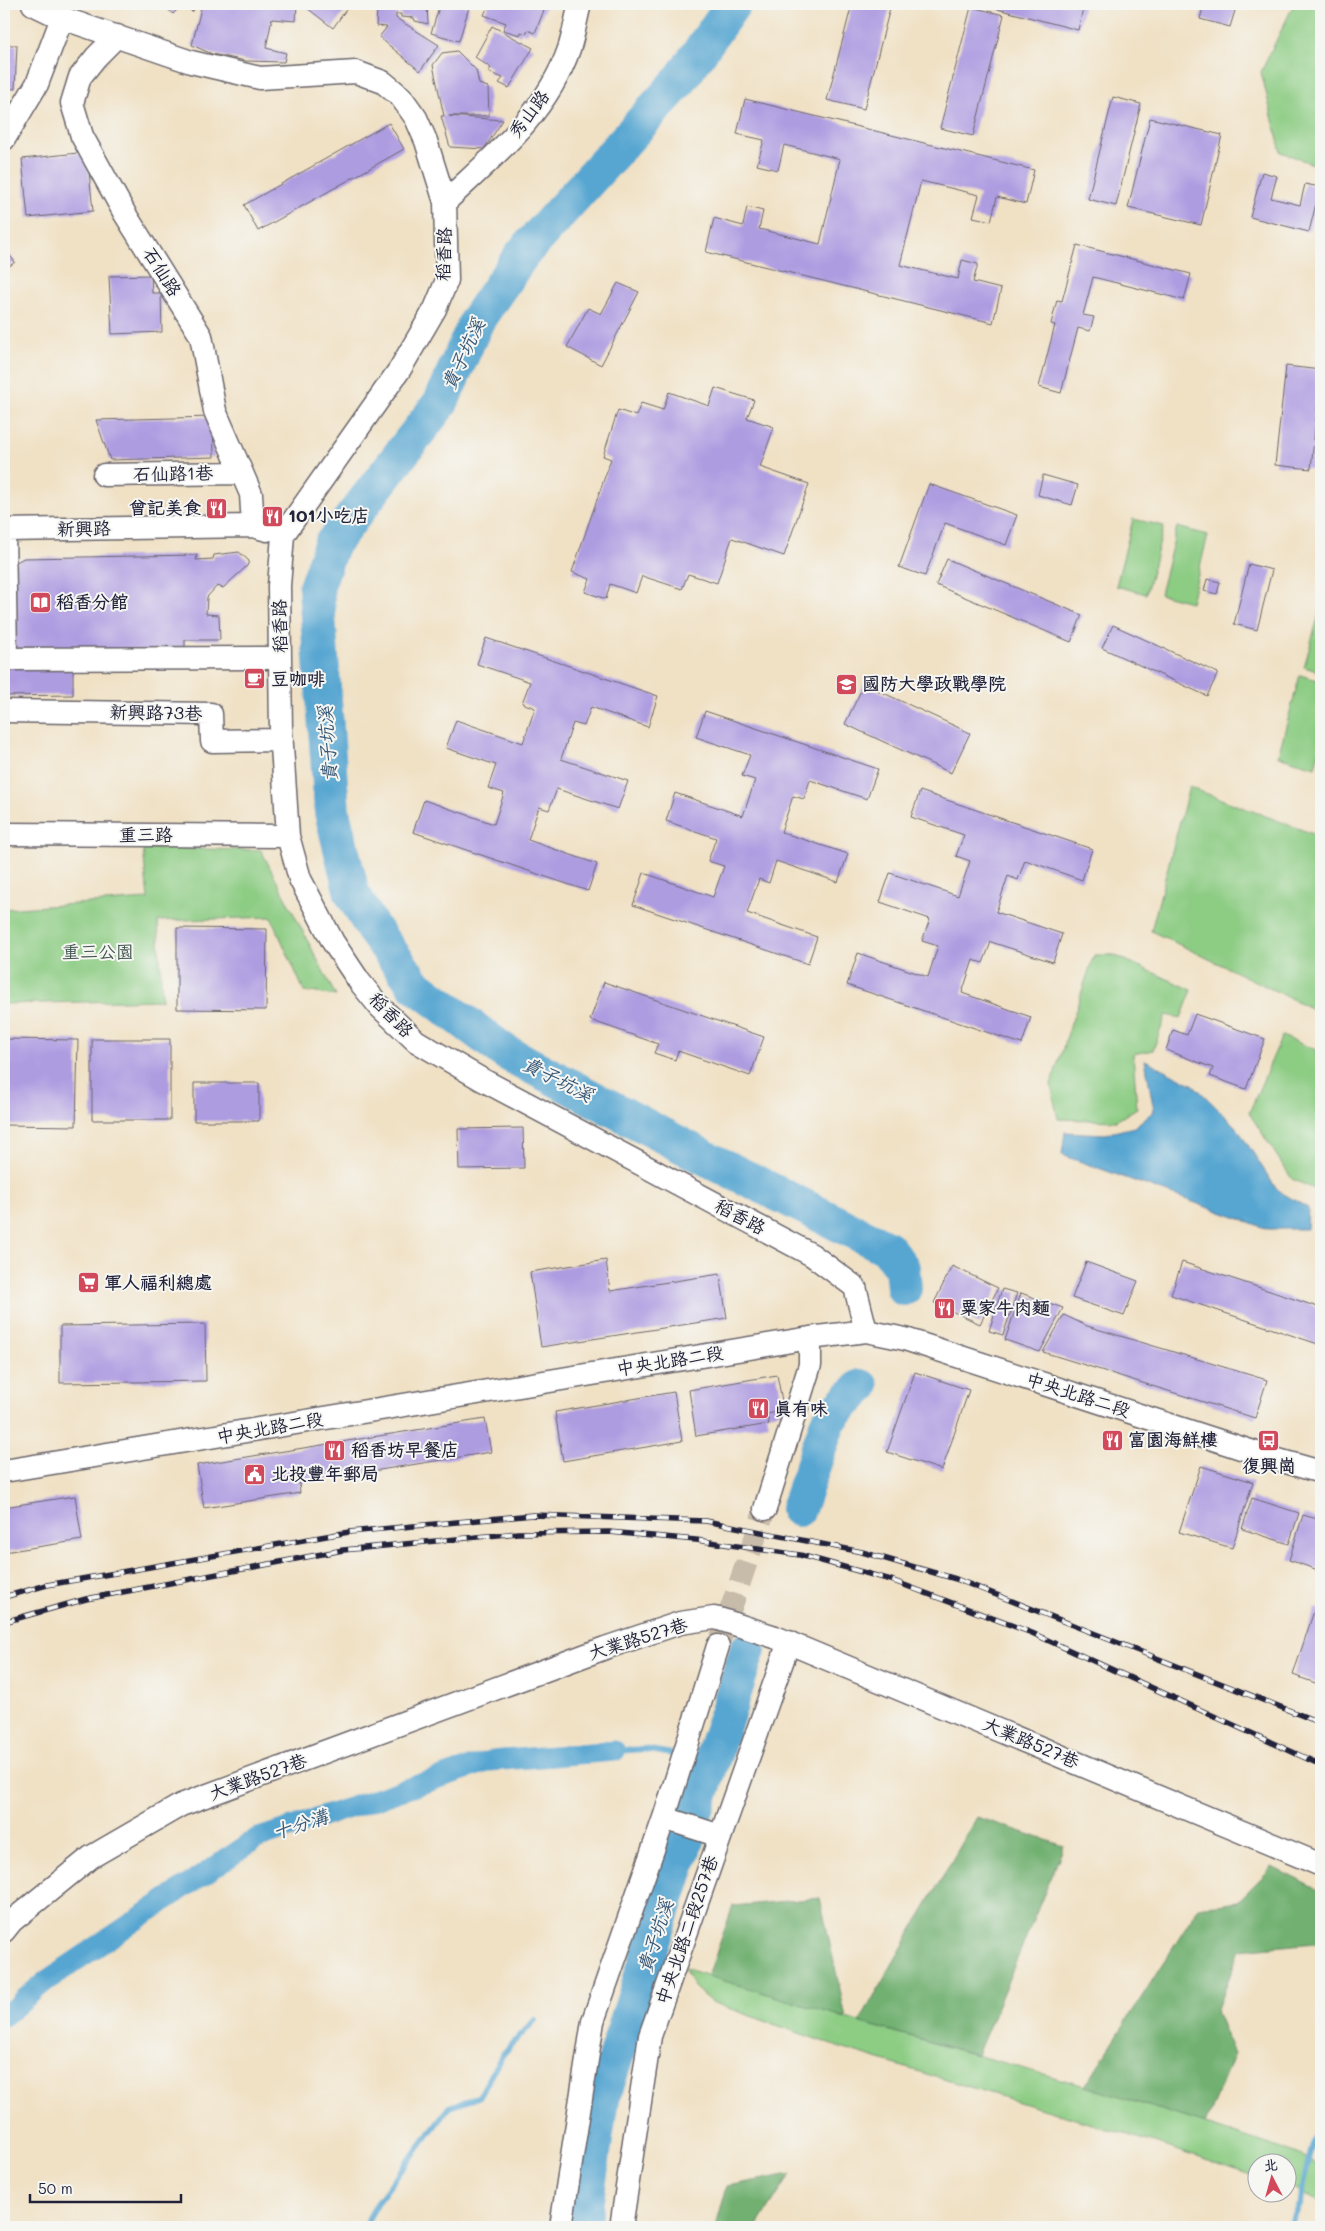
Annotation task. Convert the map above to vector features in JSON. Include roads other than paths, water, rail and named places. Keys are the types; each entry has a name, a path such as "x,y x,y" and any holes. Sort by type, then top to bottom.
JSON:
{"street":[{"name":"稻香路","path":"33,4 62,18 191,62 260,78 356,72 383,82 401,97 416,118 426,141 445,202 447,280 435,309 400,369 283,535 279,586 282,740 288,836 300,879 333,942 380,1007 416,1041 481,1079 812,1255 855,1287 866,1331"},
{"name":"秀山路","path":"445,202 525,125 550,87 569,49 580,4"},
{"path":"4,139 37,84 62,18"},
{"name":"石仙路","path":"117,36 96,57 80,77 72,103 82,136 125,214 201,336 215,412 251,494 253,526"},
{"name":"石仙路1巷","path":"104,475 242,472"},
{"name":"新興路","path":"4,530 253,526 283,535"},
{"path":"4,530 6,660 280,658"},
{"name":"新興路73巷","path":"4,711 211,714 212,740 282,740"},
{"name":"重三路","path":"4,834 288,836"},
{"name":"中央北路二段","path":"4,1471 810,1338 866,1331 905,1339 1275,1459 1321,1472"},
{"path":"765,1509 810,1365 810,1338"},
{"name":"大業路527巷","path":"4,1930 12,1921 91,1857 181,1805 605,1648 680,1623 714,1618 782,1639 1321,1865"},
{"name":"中央北路二段257巷","path":"621,2227 650,2036 720,1836 782,1639"},
{"path":"561,2227 593,2022 664,1818 718,1646"},
{"path":"664,1818 720,1836"}],"water":[{"path":"1145,1060 1194,1085 1237,1128 1277,1190 1308,1208 1307,1229 1268,1229 1062,1155 1065,1132 1105,1134 1134,1127 1154,1111"}],"waterway":[{"name":"貴子坑溪","path":"733,4 680,80 523,253 477,320 441,402 331,545 316,588 332,812 352,893 373,929 415,985 505,1052 698,1154 887,1248 902,1268 904,1288"},
{"path":"323,813 324,810 332,808"},
{"name":"貴子坑溪","path":"798,1509 828,1422 837,1410 861,1387"},
{"name":"貴子坑溪","path":"582,2227 600,2105 748,1649"},
{"path":"615,1751 644,1749 712,1761"},
{"name":"十分溝","path":"4,2016 46,1981 256,1839 490,1761 615,1751"},
{"path":"364,2227 379,2200 449,2107 479,2097 503,2054 535,2020"},
{"path":"1289,2227 1301,2203 1303,2183 1312,2148 1321,2128"}],"tunnel":[{"path":"718,1646 765,1509"}],"railway":[{"path":"4,1597 47,1585 349,1532 533,1515 706,1521 862,1552 956,1579 1321,1723"},
{"path":"4,1622 86,1599 343,1550 518,1533 609,1532 696,1540 800,1555 891,1580 1032,1633 1321,1765"}],"place":[{"name":"曾記美食","path":"217,508"},
{"name":"101小吃店","path":"272,516"},
{"name":"稻香分館","path":"40,602"},
{"name":"豆咖啡","path":"255,679"},
{"name":"國防大學政戰學院","path":"846,684"},
{"name":"軍人福利總處","path":"88,1283"},
{"name":"粟家牛肉麵","path":"944,1308"},
{"name":"真有味","path":"758,1409"},
{"name":"富園海鮮樓","path":"1112,1440"},
{"name":"復興崗","path":"1269,1441"},
{"name":"稻香坊早餐店","path":"335,1450"},
{"name":"北投豐年郵局","path":"255,1474"}],"park label":[{"name":"重三公園","path":"98,952"}]}
